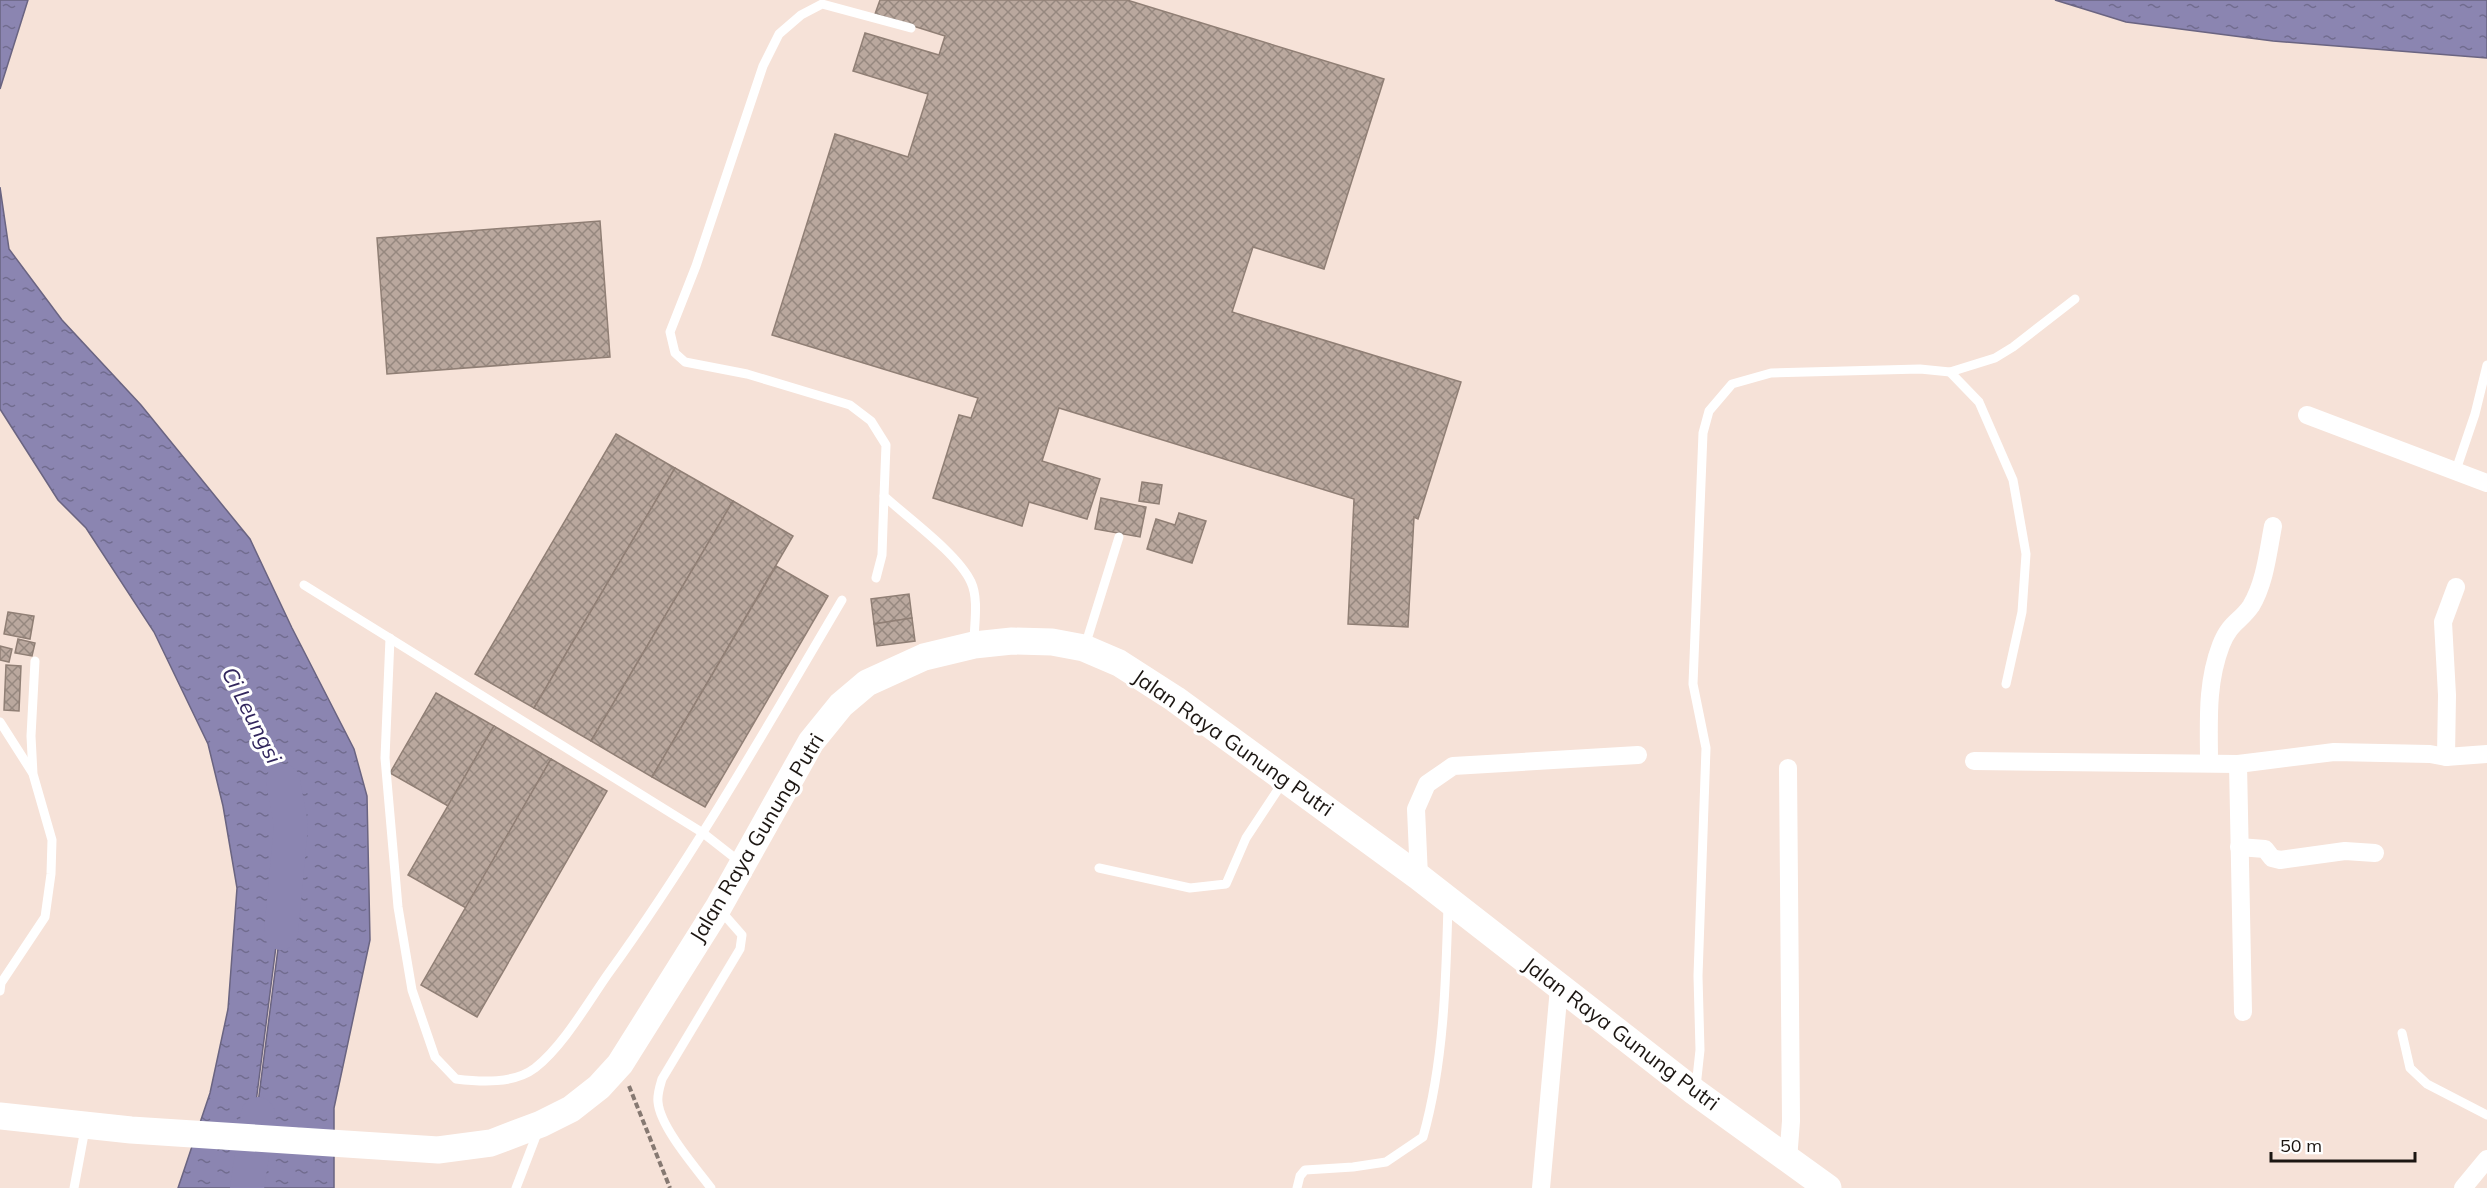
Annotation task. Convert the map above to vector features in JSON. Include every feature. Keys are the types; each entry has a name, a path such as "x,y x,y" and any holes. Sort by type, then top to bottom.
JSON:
{"main road":[{"name":"Jalan Raya Gunung Putri","path":"0,1116 131,1130 438,1150 491,1143 541,1124 599,1087 620,1064 718,908 811,742 841,705 867,683 888,671 924,657 974,645 1012,641 1052,642 1084,648 1119,663 1175,699 1419,877 1695,1092 1828,1188"}],"street":[{"path":"2307,415 2487,483"},
{"path":"2209,763 2208,691 2214,665 2229,627 2251,606 2264,572 2273,526"},
{"path":"2446,757 2447,695 2443,622 2456,586"},
{"path":"1974,761 2238,765 2334,752 2430,754 2446,757 2487,754"},
{"path":"1419,877 1416,809 1427,784 1453,766 1638,755"},
{"path":"2238,765 2242,1012"},
{"path":"1788,768 1791,1121 1788,1160"},
{"path":"2239,847 2265,849 2272,858 2280,860 2345,851 2375,853"},
{"path":"1541,1188 1559,988"},
{"path":"2463,1188 2487,1159"}],"lane":[{"path":"876,578 882,555 886,445 871,422 850,405 747,374 685,362 675,353 670,332 696,266 763,66 779,34 801,15 822,4 911,28"},
{"path":"1695,1092 1700,1050 1698,976 1706,748 1693,684 1703,433 1709,411 1732,384 1771,373 1920,369 1950,372 1995,358 2013,347 2075,299"},
{"path":"2456,470 2475,414 2487,365"},
{"path":"1950,372 1978,402 2013,480 2026,554 2022,612 2006,684"},
{"path":"884,496 958,562 972,583 975,606 974,645"},
{"path":"1084,648 1119,537"},
{"path":"304,585 703,833 742,863"},
{"path":"390,638 385,758 398,907 416,1001 435,1057 456,1079 480,1082 506,1079 534,1069 546,1057 634,938 703,833 842,600"},
{"path":"0,992 1,983 45,917 51,874 52,840 33,774 31,736 35,661"},
{"path":"0,722 33,774"},
{"path":"1099,868 1190,888 1226,884 1246,838 1285,779"},
{"path":"1297,1188 1300,1176 1305,1170 1386,1162 1423,1137 1431,1110 1445,992 1448,900"},
{"path":"711,1188 661,1116 658,1103 662,1079 740,949 742,935 718,908"},
{"path":"2402,1033 2410,1068 2427,1084 2487,1115"},
{"path":"516,1188 541,1124"},
{"path":"74,1188 86,1125"}],"path":[{"path":"620,1064 670,1188"}],"water":[{"path":"0,0 28,0 0,89"},
{"path":"2055,0 2487,0 2487,58 2273,41 2126,22"},
{"path":"0,187 9,249 62,320 141,405 250,539 292,628 354,749 367,796 370,940 334,1108 334,1188 247,1188 286,887 289,845 245,1188 178,1188 210,1093 228,1009 237,888 223,806 208,744 154,632 86,528 58,500 0,409"}],"building":[{"path":"880,0 1127,0 1384,79 1324,269 1253,247 1232,312 1461,382 1418,519 1414,517 1408,627 1348,624 1354,499 1059,408 1042,461 1100,479 1087,519 1029,502 1022,526 933,498 959,415 971,418 978,398 772,335 835,134 908,157 928,94 853,71 865,33 939,55 945,36 875,14"},
{"path":"600,221 610,357 387,374 377,238"},
{"path":"616,434 675,468 534,708 475,674"},
{"path":"675,468 733,501 591,741 534,708"},
{"path":"1142,482 1162,485 1159,504 1139,501"},
{"path":"1101,498 1146,507 1140,537 1095,529"},
{"path":"733,501 793,536 652,777 591,741"},
{"path":"1179,513 1206,521 1192,563 1147,549 1156,519 1175,525"},
{"path":"776,566 828,596 705,807 652,777"},
{"path":"909,594 912,618 874,624 871,599"},
{"path":"8,612 34,616 30,639 4,634"},
{"path":"912,618 915,641 877,646 874,624"},
{"path":"18,639 35,643 32,656 15,653"},
{"path":"0,646 12,649 9,662 0,660"},
{"path":"6,665 21,666 19,711 4,710"},
{"path":"436,693 494,726 448,806 390,773"},
{"path":"494,726 551,759 466,908 408,875"},
{"path":"551,759 607,791 477,1017 421,985"}],"waterway":[{"name":"Ci Leungsi","path":"281,933 291,825 283,781"},
{"name":"Ci Leungsi","path":"247,1188 258,1114"}]}
